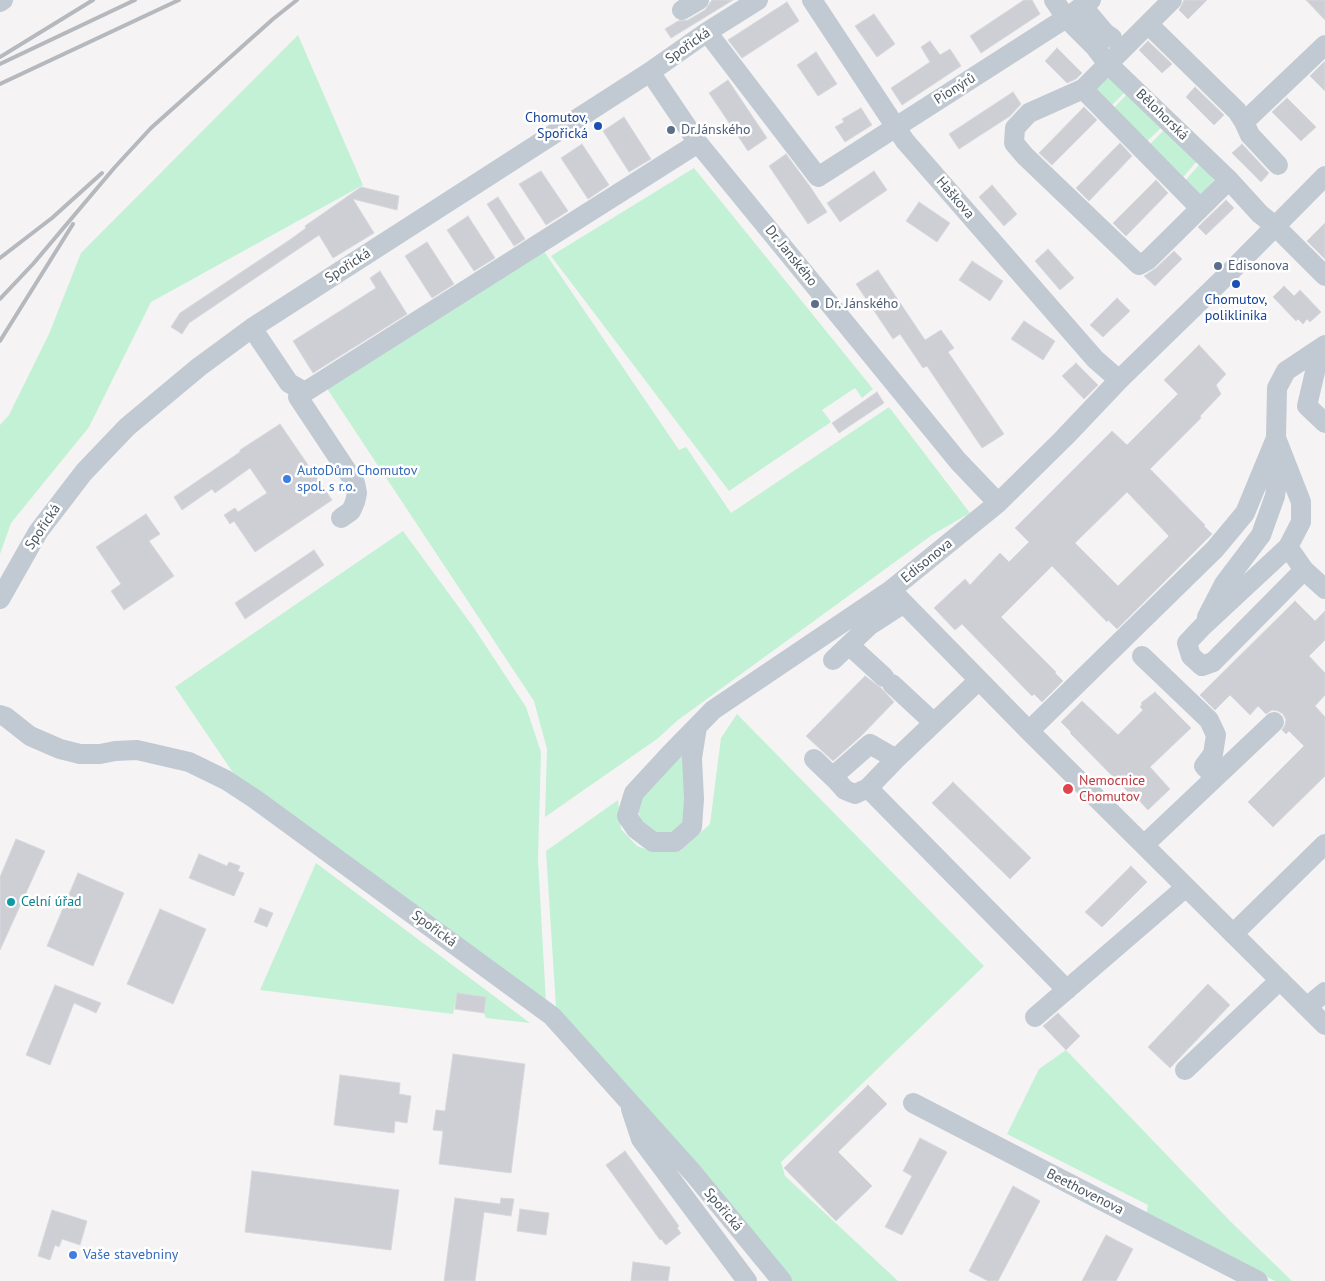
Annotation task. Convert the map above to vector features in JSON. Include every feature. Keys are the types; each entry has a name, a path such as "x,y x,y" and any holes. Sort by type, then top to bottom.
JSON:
{"street":[{"name":"Haškova","path":"812,0 895,127 1095,359 1119,380"},
{"name":"Bělohorská","path":"1054,0 1066,18 1103,39 1107,63 1325,276"},
{"path":"1172,0 1083,89 1029,113 1015,128 1014,143 1025,156 1139,265 1148,260 1228,180"},
{"name":"Spořická","path":"0,599 38,532 70,489 127,427 183,380 252,328 650,72 752,2"},
{"name":"Pionýrů","path":"707,32 818,177 1066,18 1090,7"},
{"path":"1090,7 1103,39"},
{"path":"1148,24 1237,111 1250,135 1278,165"},
{"path":"1244,122 1325,45"},
{"name":"Dr. Janského","path":"650,72 698,143 958,460 998,503"},
{"path":"1083,89 1200,208"},
{"path":"341,518 351,510 356,502 355,483 298,397 698,143"},
{"name":"Edisonova","path":"698,727 692,758 694,799 692,826 676,842 653,842 636,830 627,816 634,793 713,710 898,596 998,503 1325,176"},
{"path":"252,328 290,383 305,392"},
{"path":"1202,628 1224,584 1261,535 1275,496 1279,468 1276,438 1278,388 1286,371 1325,345"},
{"path":"1325,349 1318,359 1307,406 1325,423"},
{"path":"1276,438 1300,502 1301,522 1288,547 1188,643 1191,656 1202,666 1213,662 1304,570"},
{"path":"1029,731 1216,549 1245,514 1276,438"},
{"path":"1270,509 1301,511"},
{"path":"1288,547 1304,570 1325,589"},
{"path":"833,660 898,596 1029,731 1325,1025"},
{"path":"849,645 934,723"},
{"path":"1142,656 1209,720 1216,735 1213,754 1204,766 1215,777"},
{"path":"814,759 845,790 855,794 868,788 979,680"},
{"name":"Spořická","path":"0,715 6,717 30,736 60,749 80,754 137,750 189,762 226,780 255,799 552,1016 693,1173 782,1281"},
{"path":"1144,845 1274,722"},
{"path":"837,781 838,772 870,744 896,759"},
{"path":"868,788 1067,990"},
{"path":"1233,934 1324,847"},
{"path":"1035,1017 1186,887"},
{"path":"1184,1070 1280,980"},
{"path":"1307,1007 1325,992"},
{"path":"629,1102 641,1139 747,1281"},
{"name":"Beethovenova","path":"913,1103 1258,1281"}],"green space":[{"path":"298,35 363,185 151,302 89,427 11,523 0,554 0,425 9,415 49,334 81,253"},
{"path":"1106,76 1126,91 1106,111 1089,90"},
{"path":"1128,93 1162,127 1142,146 1109,113"},
{"path":"1165,129 1197,161 1179,182 1145,149"},
{"path":"1200,164 1214,180 1203,199 1181,185"},
{"path":"694,168 873,389 862,398 855,388 822,410 831,422 729,491 551,256"},
{"path":"539,244 679,450 686,447 731,513 889,407 970,513 932,535 678,720 657,739 545,817 547,749 534,701 322,381"},
{"path":"403,531 474,628 526,707 541,752 538,859 546,1004 238,780 175,687"},
{"path":"737,714 984,966 781,1162 785,1176 898,1281 788,1281 556,1007 546,851 618,800 621,829 637,846 653,852 680,851 710,824 721,738"},
{"path":"683,750 688,804 682,825 672,832 660,834 649,830 641,821 638,811 640,800"},
{"path":"316,863 530,1023 486,1018 484,1013 486,997 457,993 453,1014 260,990"},
{"path":"1066,1050 1231,1222 1292,1281 1275,1281 1146,1215 1148,1205 1007,1134 1039,1069"}],"building":[{"path":"712,0 733,0 671,38 665,29 678,21 688,20 705,10"},
{"path":"1024,0 1032,0 1040,14 981,53 970,36"},
{"path":"1184,0 1207,0 1188,19 1179,10"},
{"path":"1306,0 1325,0 1325,20"},
{"path":"787,2 799,21 742,58 728,40"},
{"path":"874,14 895,44 877,57 855,26"},
{"path":"930,41 940,55 950,49 961,66 902,105 891,88 930,62 921,47"},
{"path":"1148,41 1172,64 1162,73 1139,50"},
{"path":"1057,48 1082,73 1076,79 1067,83 1045,61"},
{"path":"816,52 837,84 818,96 797,65"},
{"path":"1325,63 1325,91 1310,76"},
{"path":"728,80 767,138 748,151 709,93"},
{"path":"1195,87 1224,115 1214,125 1186,97"},
{"path":"1013,92 1021,104 1010,116 959,149 949,134"},
{"path":"1287,98 1316,127 1301,141 1272,112"},
{"path":"1084,107 1097,120 1052,165 1039,153"},
{"path":"861,108 872,125 845,142 835,127 844,122 842,119"},
{"path":"624,117 651,159 629,172 603,131"},
{"path":"1120,143 1132,156 1089,201 1076,188"},
{"path":"582,144 609,185 588,199 561,158"},
{"path":"1242,144 1269,173 1261,182 1232,153"},
{"path":"786,154 827,212 808,224 769,166"},
{"path":"541,171 568,211 546,225 519,184"},
{"path":"874,171 887,190 840,222 827,203"},
{"path":"1156,180 1168,193 1126,236 1113,223"},
{"path":"992,185 1017,214 1004,226 979,197"},
{"path":"361,187 399,196 397,210 353,199 374,233 333,258 319,235 189,323 182,334 171,327 180,313 291,239 306,228 305,226"},
{"path":"498,197 525,239 514,246 487,204"},
{"path":"1226,200 1234,208 1206,235 1198,227"},
{"path":"919,202 950,223 937,242 906,221"},
{"path":"468,216 495,258 474,271 447,230"},
{"path":"1325,223 1325,259 1307,241"},
{"path":"427,242 454,284 432,298 405,256"},
{"path":"1048,249 1074,278 1060,290 1035,261"},
{"path":"1174,251 1182,259 1155,286 1144,276 1156,268"},
{"path":"972,261 1003,281 990,301 959,280"},
{"path":"878,270 925,340 941,330 954,348 948,352 1004,434 982,448 927,366 923,368 900,334 893,339 856,284"},
{"path":"380,271 407,314 313,373 293,341 376,288 370,278"},
{"path":"1284,286 1294,296 1300,290 1321,312 1310,322 1307,319 1303,324 1298,319 1296,321 1273,297"},
{"path":"1117,298 1130,311 1103,337 1090,325"},
{"path":"1024,321 1055,341 1043,360 1011,339"},
{"path":"1199,345 1226,374 1216,385 1221,394 1200,416 1201,418 1150,469 1212,534 1117,629 1108,620 1107,622 1052,566 1001,617 1063,681 1042,702 1034,694 1032,696 962,624 955,630 934,608 965,579 970,585 1000,553 1009,562 1029,542 1015,528 1112,431 1127,445 1178,394 1164,380","holes":["1127,492 1169,536 1118,586 1075,543"]},
{"path":"1076,363 1098,385 1084,399 1062,376"},
{"path":"877,392 884,403 839,433 832,423"},
{"name":"AutoDům Chomutov spol. s r.o.","path":"280,424 332,500 255,552 234,521 230,524 224,515 235,508 238,512 267,493 250,468 215,493 212,489 182,510 174,497"},
{"path":"146,514 160,534 149,541 174,576 124,610 111,591 121,584 96,547"},
{"path":"314,550 324,565 245,619 235,603"},
{"path":"1295,601 1315,621 1325,611 1325,640 1309,656 1325,673 1325,695 1315,706 1325,717 1325,776 1273,827 1248,802 1304,746 1289,731 1286,734 1282,730 1286,720 1283,714 1278,711 1272,710 1266,714 1258,706 1250,715 1230,695 1215,710 1200,695"},
{"path":"865,676 881,688 894,702 860,737 833,761 806,736"},
{"path":"1155,692 1191,728 1150,767 1170,789 1148,810 1134,795 1133,797 1061,722 1082,701 1118,735 1143,710 1140,707 1141,703"},
{"path":"953,782 1031,858 1010,879 932,803"},
{"name":"Celní úřad","path":"16,839 45,851 0,950 0,877"},
{"path":"199,854 227,866 229,862 240,866 238,871 244,873 234,896 189,878"},
{"path":"1131,866 1147,882 1102,927 1085,912"},
{"path":"78,873 124,893 93,966 47,946"},
{"path":"260,908 273,913 267,927 254,922"},
{"path":"160,909 206,929 173,1004 127,984"},
{"path":"1208,984 1230,1005 1170,1068 1148,1047"},
{"path":"55,985 101,1003 96,1013 74,1003 50,1065 26,1055"},
{"path":"457,993 486,997 484,1013 455,1009"},
{"path":"1058,1013 1080,1036 1066,1050 1043,1026"},
{"path":"453,1054 525,1064 511,1173 439,1164 443,1131 433,1130 436,1110 445,1111"},
{"path":"340,1075 400,1083 399,1094 411,1096 407,1123 395,1121 394,1133 334,1125"},
{"path":"868,1085 887,1104 838,1152 872,1186 836,1221 784,1168"},
{"path":"920,1138 947,1152 902,1235 885,1227 912,1176 903,1171"},
{"path":"625,1151 679,1226 677,1228 681,1233 666,1245 660,1240 606,1165"},
{"path":"252,1171 399,1190 391,1250 245,1232"},
{"path":"1013,1186 1040,1201 998,1281 988,1281 969,1271"},
{"path":"455,1198 500,1204 501,1198 514,1199 511,1216 484,1212 475,1281 444,1281"},
{"path":"520,1209 549,1213 546,1235 517,1231"},
{"path":"52,1210 87,1221 80,1245 62,1239 59,1247 55,1245 50,1260 38,1256"},
{"path":"1106,1235 1133,1249 1116,1281 1082,1281"},
{"path":"633,1262 670,1267 668,1281 631,1281"}],"railway":[{"path":"0,57 93,0"},
{"path":"0,64 135,0"},
{"path":"0,84 179,0"},
{"path":"0,299 33,264 115,167 151,128 273,19 297,0"},
{"path":"0,258 52,218 102,173"},
{"path":"0,341 73,224"}],"place":[{"name":"Chomutov, Spořická","path":"598,126"},
{"name":"Dr.Jánského","path":"671,130"},
{"name":"Edisonova","path":"1218,266"},
{"name":"Chomutov, poliklinika","path":"1236,284"},
{"name":"Dr. Jánského","path":"815,304"},
{"name":"AutoDům Chomutov spol. s r.o.","path":"287,479"},
{"name":"Nemocnice Chomutov","path":"1068,789"},
{"name":"Celní úřad","path":"11,902"},
{"name":"Vaše stavebniny","path":"73,1255"}]}
